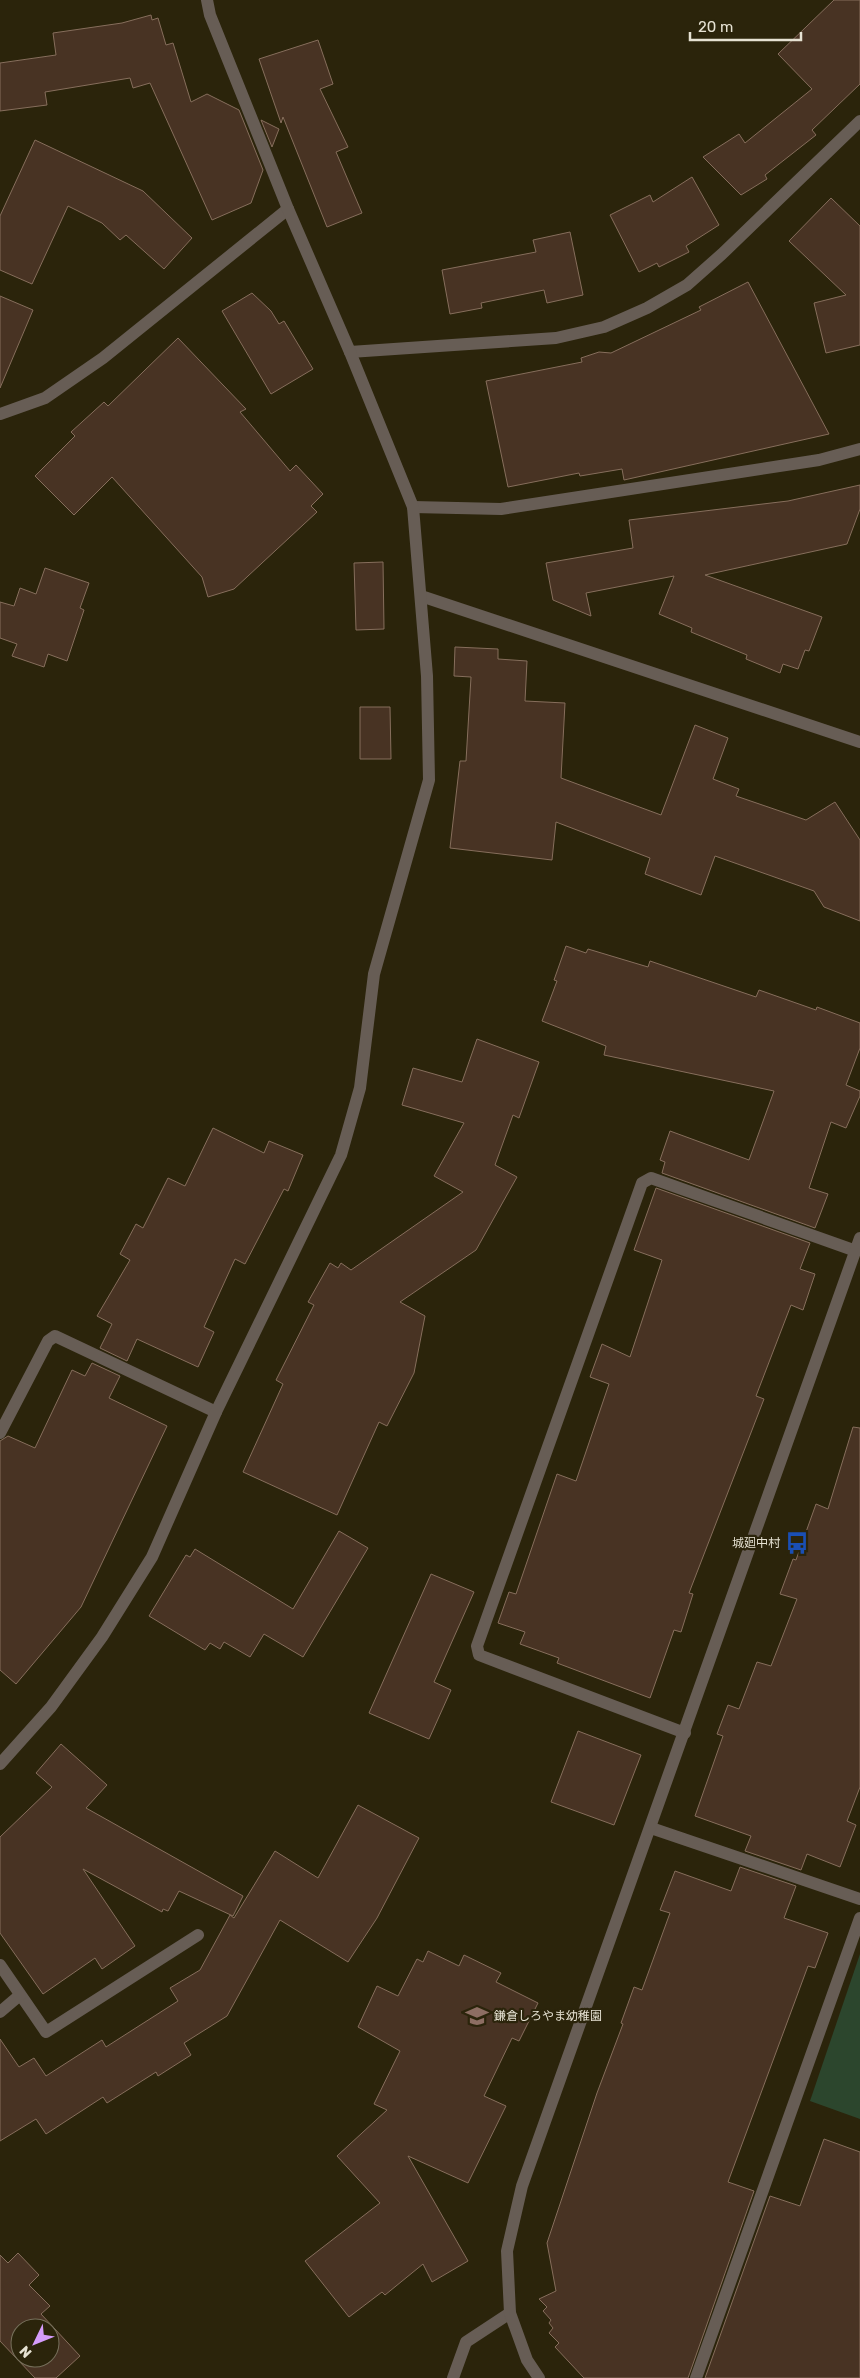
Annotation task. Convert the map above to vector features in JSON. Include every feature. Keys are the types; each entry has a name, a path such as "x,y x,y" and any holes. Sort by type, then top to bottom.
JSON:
{"street":[{"path":"0,1764 51,1707 102,1637 152,1557 216,1412 340,1155 360,1088 374,974 429,780 427,676 413,507 350,352 288,209 210,15 207,0"},
{"path":"350,352 556,338 604,327 639,311 687,285 722,254 860,121"},
{"path":"0,414 45,398 103,358 288,209"},
{"path":"413,507 501,509 819,460 860,449"},
{"path":"421,596 860,742"},
{"path":"685,1733 479,1655 477,1646 642,1182 651,1178 856,1251"},
{"path":"539,2378 528,2360 510,2313 506,2251 522,2186 860,1238"},
{"path":"0,1430 48,1341 55,1336 216,1412"},
{"path":"651,1828 860,1898"},
{"path":"696,2378 860,1918"},
{"path":"0,1965 46,2032 198,1935"},
{"path":"0,2012 20,1995"},
{"path":"453,2378 466,2342 510,2313"}],"green space":[{"path":"860,1954 860,2119 810,2101"}],"building":[{"path":"834,0 860,0 860,84 812,130 816,135 765,175 767,179 741,195 703,157 739,134 745,143 812,89 778,54"},
{"path":"151,15 152,20 158,18 166,45 173,43 191,102 207,94 239,110 263,170 251,203 212,220 150,83 133,88 130,78 45,92 47,105 0,111 0,63 56,55 53,33 122,23"},
{"path":"318,40 333,84 320,89 348,147 336,152 362,213 327,227 283,117 281,123 259,59"},
{"path":"261,120 279,129 272,147"},
{"path":"35,140 143,191 192,238 164,269 126,235 120,240 102,223 68,206 32,284 0,270 0,216"},
{"path":"692,177 719,225 686,246 689,252 659,267 657,263 639,272 610,215 650,195 653,202"},
{"path":"831,198 860,226 860,345 826,353 814,303 846,295 789,241"},
{"path":"570,232 583,295 547,303 544,290 481,303 482,308 450,314 442,270 536,252 533,240"},
{"path":"748,282 829,434 624,480 622,469 580,476 579,473 508,487 486,381 582,362 581,358 599,352 611,353 701,310 699,307"},
{"path":"252,293 271,311 279,324 284,321 313,369 271,394 222,311"},
{"path":"0,296 33,310 0,388"},
{"path":"178,338 246,409 240,412 290,471 296,465 323,494 311,506 317,512 234,589 208,597 202,577 112,477 74,515 35,476 75,436 71,432 104,402 108,406"},
{"path":"860,485 860,509 847,544 705,575 822,617 809,651 805,650 798,669 783,664 780,673 746,659 747,655 691,632 692,628 659,614 674,576 586,593 591,616 553,600 546,563 633,548 629,520 788,501"},
{"path":"383,562 384,629 356,630 354,563"},
{"path":"45,568 89,583 80,608 84,610 67,661 48,654 44,667 12,656 17,644 0,638 0,602 14,606 20,588 36,594"},
{"path":"455,647 498,649 498,659 527,661 525,701 565,703 561,778 661,815 695,725 728,738 713,779 739,789 736,796 806,820 835,802 860,840 860,921 824,907 814,891 715,856 701,895 645,874 650,858 556,822 552,860 450,848 460,761 466,761 471,677 454,676"},
{"path":"360,707 390,707 391,759 360,759"},
{"path":"566,946 586,953 588,949 648,967 650,961 756,997 759,990 816,1010 817,1007 860,1023 860,1048 846,1085 860,1091 860,1096 846,1128 831,1122 809,1188 828,1194 815,1228 662,1173 665,1162 660,1160 670,1131 749,1160 774,1091 604,1055 606,1046 542,1021 557,981 554,980"},
{"path":"477,1039 539,1062 519,1118 513,1115 495,1165 517,1177 476,1250 400,1302 425,1316 414,1373 387,1426 379,1422 337,1515 243,1472 283,1384 276,1380 314,1305 308,1302 330,1263 338,1268 341,1263 351,1270 463,1192 434,1176 464,1123 402,1105 413,1068 462,1082"},
{"path":"213,1128 264,1153 269,1141 303,1155 288,1191 284,1189 245,1264 235,1259 204,1327 214,1332 198,1367 137,1339 127,1361 100,1348 112,1324 97,1316 130,1260 120,1254 136,1224 143,1228 168,1178 185,1186"},
{"path":"656,1188 810,1243 800,1269 815,1274 803,1310 791,1305 756,1396 764,1399 689,1593 693,1594 681,1632 674,1630 650,1698 557,1663 559,1658 520,1644 525,1632 498,1623 509,1592 516,1594 557,1474 576,1481 609,1384 590,1377 602,1344 630,1357 662,1260 634,1250"},
{"path":"92,1363 120,1376 109,1398 167,1426 81,1607 16,1684 0,1670 0,1441 8,1436 35,1448 72,1370 85,1376"},
{"path":"853,1427 860,1428 860,1787 847,1821 856,1825 840,1867 807,1854 801,1870 745,1851 751,1836 695,1816 723,1736 717,1734 728,1705 739,1709 757,1662 771,1666 797,1599 780,1594 793,1559 796,1560 816,1504 828,1509"},
{"path":"339,1531 368,1548 303,1657 264,1634 250,1657 224,1642 220,1649 210,1643 205,1650 149,1616 186,1555 190,1557 195,1549 293,1609"},
{"path":"431,1574 474,1592 434,1682 451,1690 429,1739 369,1713"},
{"path":"578,1731 641,1755 614,1825 551,1802"},
{"path":"61,1744 107,1785 86,1808 243,1896 233,1916 179,1891 168,1911 163,1909 162,1912 83,1869 135,1946 102,1969 95,1958 43,1994 0,1933 0,1837 52,1787 36,1773"},
{"path":"358,1805 419,1838 377,1918 348,1962 280,1920 227,2016 184,2043 191,2055 158,2076 156,2072 107,2103 103,2097 46,2134 36,2119 0,2141 0,2039 19,2067 34,2058 46,2076 102,2040 106,2047 178,2001 170,1988 200,1970 230,1915 234,1918 275,1851 318,1878"},
{"path":"740,1867 796,1886 784,1918 828,1933 815,1968 808,1966 728,2182 754,2191 688,2378 584,2378 555,2347 559,2343 549,2333 553,2328 549,2323 551,2320 543,2311 547,2307 539,2299 556,2291 547,2243 634,1987 642,1990 670,1913 660,1910 675,1871 731,1891"},
{"path":"428,1951 459,1966 464,1955 501,1973 496,1982 538,2003 519,2041 512,2038 484,2096 506,2106 468,2183 408,2156 468,2261 432,2282 423,2264 385,2295 382,2292 349,2317 305,2261 380,2203 337,2156 387,2110 374,2104 400,2051 358,2027 377,1986 398,1996 417,1959 423,1962"},
{"path":"824,2139 860,2152 860,2378 705,2378 770,2196 800,2206"},
{"path":"18,2253 39,2275 29,2285 50,2306 41,2314 45,2318 10,2318 10,2352 0,2341 0,2255 8,2263"},
{"path":"60,2334 80,2356 56,2378 35,2378 26,2368 60,2368"}],"place":[{"name":"城廻中村","path":"797,1543"},
{"name":"鎌倉しろやま幼稚園","path":"477,2016"}]}
